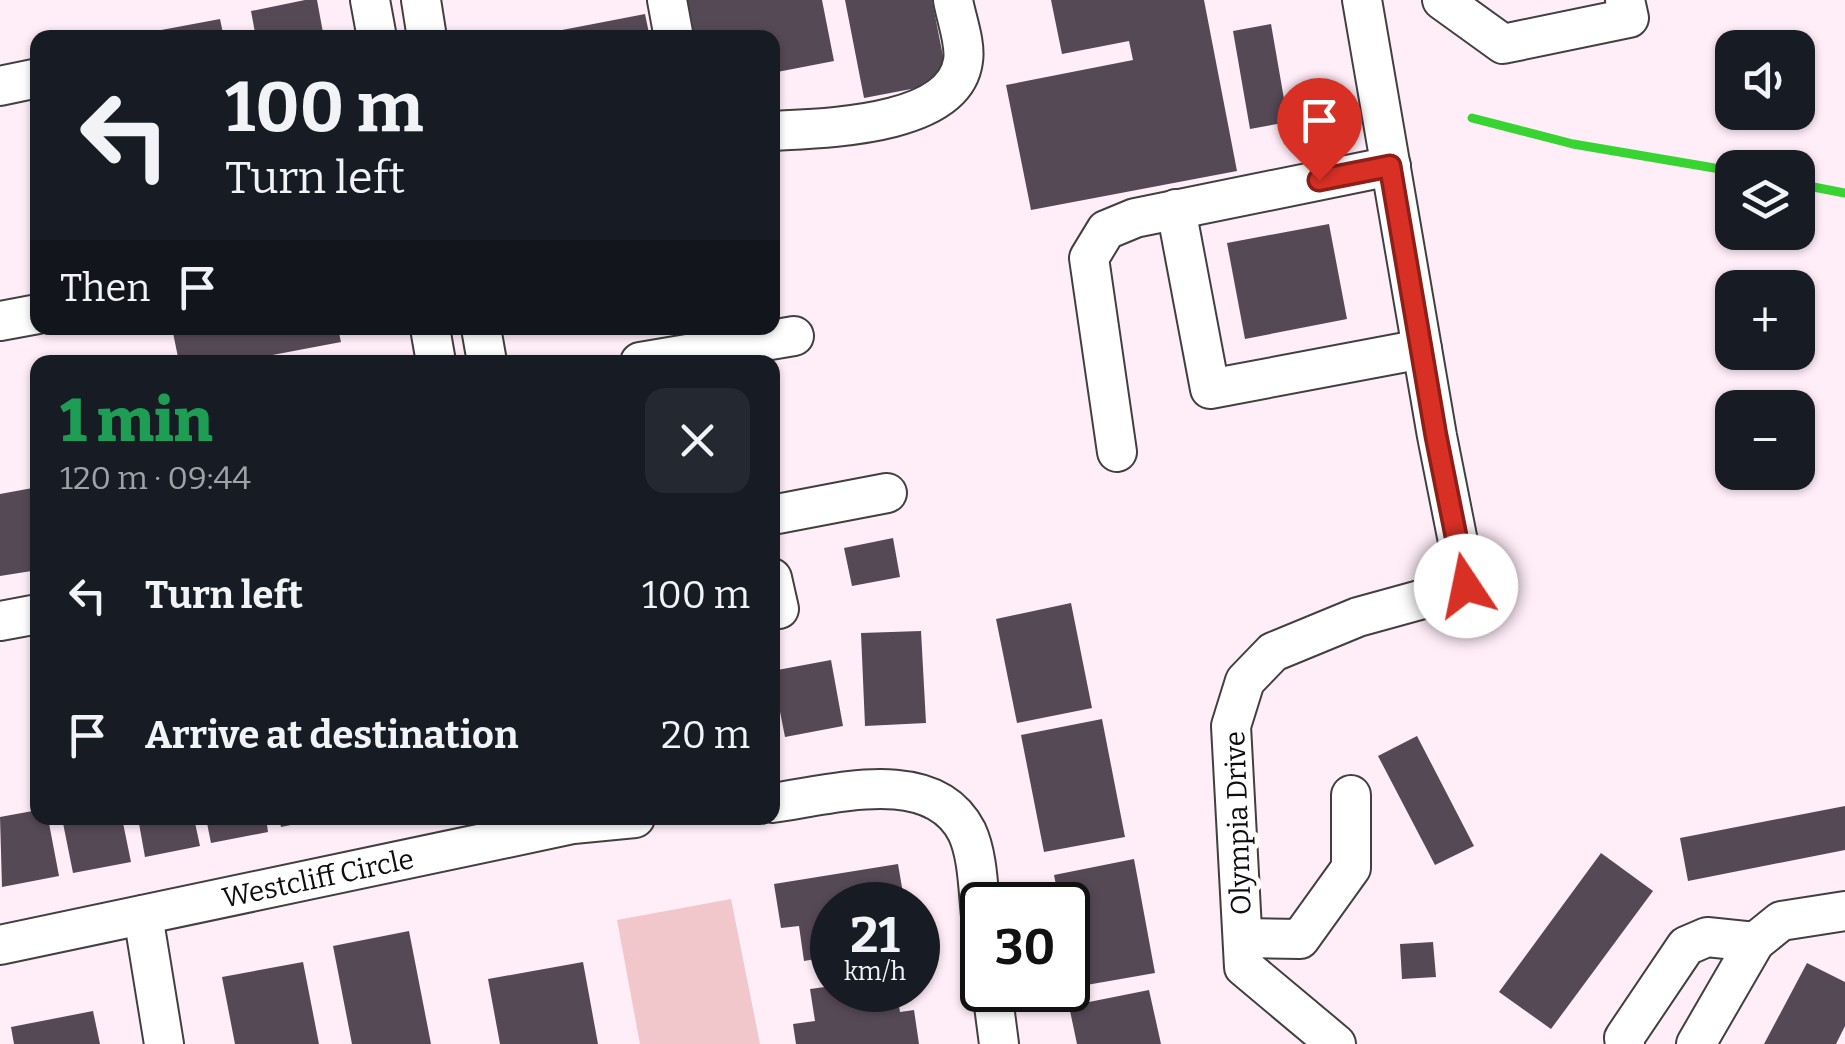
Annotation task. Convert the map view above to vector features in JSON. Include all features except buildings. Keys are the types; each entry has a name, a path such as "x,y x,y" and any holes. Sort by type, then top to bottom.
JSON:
{"street":[{"path":"370,0 376,30"},
{"path":"420,0 426,30"},
{"path":"668,0 673,30"},
{"path":"780,131 862,126 932,104 955,82 964,60 953,0"},
{"name":"Olympia Drive","path":"1244,952 1230,726 1244,681 1273,652 1358,616 1466,586 1362,0"},
{"path":"1442,0 1504,44 1630,18 1625,0"},
{"path":"0,86 30,80"},
{"path":"1117,452 1090,258 1106,230 1135,218 1390,166"},
{"path":"1176,209 1210,388 1422,350"},
{"path":"0,321 30,315"},
{"path":"681,355 794,336"},
{"path":"780,514 887,494"},
{"path":"0,622 30,616"},
{"path":"780,802 878,789 904,789 928,795 948,808 966,832 975,882"},
{"path":"1244,952 1300,939 1351,868 1351,795"},
{"name":"Westcliff Circle","path":"0,944 144,915 522,826"},
{"path":"1696,1044 1755,942 1781,921 1845,912"},
{"path":"144,915 164,1044"},
{"path":"1625,1044 1624,1038 1686,946 1707,937 1755,942"},
{"path":"1244,952 1336,1044"},
{"path":"995,1012 1000,1044"}],"shaded area":[{"path":"731,899 760,1044 640,1044 617,920"}],"waterway":[{"path":"1472,118 1573,144 1715,168"},
{"path":"1815,187 1845,193"}],"route":[{"path":"1319,180 1390,166 1466,586"}]}
